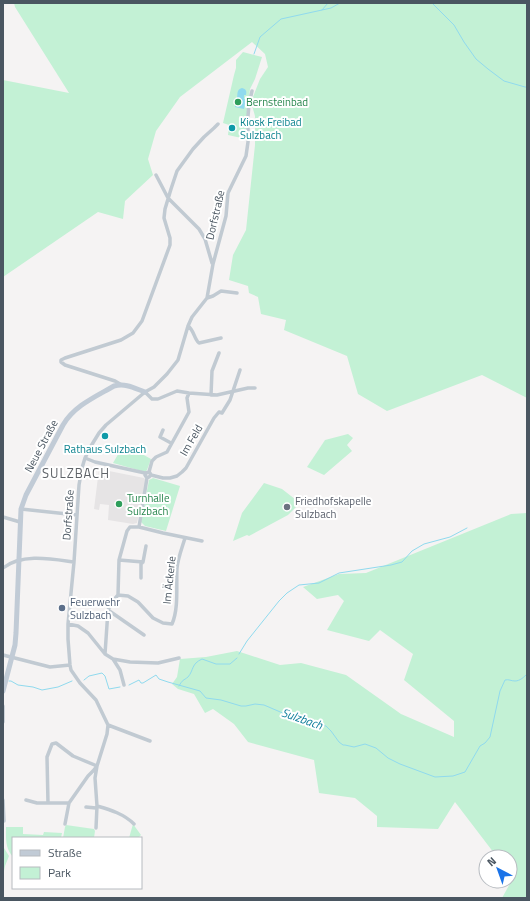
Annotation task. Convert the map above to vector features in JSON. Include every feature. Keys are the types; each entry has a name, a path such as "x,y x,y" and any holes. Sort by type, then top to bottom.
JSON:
{"street":[{"name":"Dorfstraße","path":"108,725 96,700 77,679 70,666 68,624 79,485 82,468 85,458 102,429 145,392 154,387 178,360 192,317 207,298 213,264 226,216 228,193 246,156 249,104 252,91"},
{"path":"218,124 193,148 177,171 164,209 164,218 170,238 170,245 142,320 133,333 121,340 65,358 61,360 61,362 65,365 145,392 152,399 158,399 177,391 217,395 254,388"},
{"path":"156,175 168,198 199,229 205,239 213,264"},
{"path":"207,298 221,292 237,293"},
{"path":"188,326 191,328 196,340 199,343 220,338"},
{"path":"211,395 212,371 219,353"},
{"name":"Im Feld","path":"85,458 95,462 163,478 177,476 186,468 214,418 219,412 222,412 230,400 234,392 240,370"},
{"name":"Neue Straße","path":"3,691 15,645 20,522 21,509 26,495 66,419 77,408 120,384"},
{"path":"139,526 148,474 152,461 156,456 167,452 189,412 187,398 189,393"},
{"path":"163,430 160,438 171,443"},
{"path":"21,509 77,516"},
{"path":"3,517 20,522"},
{"path":"105,654 108,610 118,595 119,560 127,531 130,527 139,526 202,541"},
{"name":"Im Äckerle","path":"118,595 128,596 138,602 153,618 163,623 172,624 176,605 177,566 186,538"},
{"path":"140,578 141,564 143,562 146,546"},
{"path":"3,568 13,562 38,558 74,562"},
{"path":"119,560 143,562"},
{"path":"108,610 144,635"},
{"path":"68,624 78,626 88,633 105,654 113,659 130,662 158,663 179,658"},
{"path":"3,655 50,667 70,666"},
{"path":"113,659 120,670 124,685"},
{"path":"3,728 4,706"},
{"path":"96,828 97,806 95,778 108,725 150,741"},
{"path":"48,803 47,757 52,744 56,743 73,756 97,766"},
{"path":"65,824 69,803 97,766"},
{"path":"3,800 4,821"},
{"path":"26,800 37,803 69,803"},
{"path":"86,807 96,808 97,806 120,814 128,818 134,824"}],"shaded area":[{"path":"99,469 144,478 146,480 137,523 133,524 108,520 109,505 100,504 99,510 94,509"}],"green space":[{"path":"14,3 527,3 527,398 482,375 387,411 358,394 347,356 284,330 286,320 261,314 258,297 249,293 248,286 229,280 233,255 246,230 255,145 255,116 251,102 260,79 268,67 265,54 252,42 180,97 156,131 148,159 153,175 125,201 123,219 98,212 3,277 3,80 69,93 15,7"},
{"name":"Bernsteinbad","path":"243,52 262,57 250,89 246,139 228,135 229,125 223,123 236,68 236,60"},
{"path":"348,434 353,438 347,445 352,451 324,475 307,467 325,440"},
{"path":"124,444 151,459 145,472 113,463"},
{"path":"153,478 180,486 166,531 145,526 141,522 149,480"},
{"path":"264,483 282,489 300,503 288,515 249,536 247,535 233,541 242,513"},
{"path":"527,513 527,898 502,898 507,889 518,889 518,849 491,849 455,802 438,829 377,827 377,816 355,798 319,793 314,760 248,742 234,724 213,709 205,713 194,694 178,689 172,684 177,677 180,659 206,657 237,651 280,665 301,663 346,675 401,714 454,737 454,721 404,680 413,654 380,630 369,641 327,630 344,601 338,595 317,599 303,587 339,574 366,573 511,514"},
{"path":"3,823 4,848 9,856 3,876"},
{"path":"133,824 141,835 139,837 129,837"},
{"path":"66,825 94,829 94,837 63,837"},
{"path":"6,827 23,827 23,834 43,835 44,832 62,833 61,837 12,837 12,856 7,847"}],"water":[{"path":"242,88 246,92 246,95 244,95 244,99 246,99 244,109 235,107 238,91"}],"waterway":[{"path":"254,54 260,37 281,19 322,10 328,3"},
{"path":"322,10 331,8 340,3"},
{"path":"432,3 454,25 476,59 504,81 527,87"},
{"path":"239,654 247,641 279,601 287,593 299,585 319,583 339,573 402,562 412,551 424,544 450,537 467,528"},
{"path":"179,686 182,681 188,677 194,665 202,659 216,664 230,664 237,658"},
{"path":"84,680 89,676 102,673 105,676 109,689 120,687"},
{"name":"Sulzbach","path":"129,685 139,680 143,683 156,675 159,679 200,691 206,698 221,700 241,706 255,704 264,705 299,720 326,726 343,745 354,747 365,744 376,748 388,758 400,764 435,777 453,776 465,772 480,746 490,737 500,691 505,680 517,681 522,679 527,674"},
{"path":"9,681 18,685 42,690 58,687 72,681"}],"place":[{"name":"Bernsteinbad","path":"238,102"},
{"name":"Kiosk Freibad Sulzbach","path":"232,128"},
{"name":"Rathaus Sulzbach","path":"105,436"},
{"name":"Turnhalle Sulzbach","path":"119,504"},
{"name":"Friedhofskapelle Sulzbach","path":"287,507"},
{"name":"Feuerwehr Sulzbach","path":"62,608"}],"district":[{"name":"SULZBACH","path":"76,473"}]}
